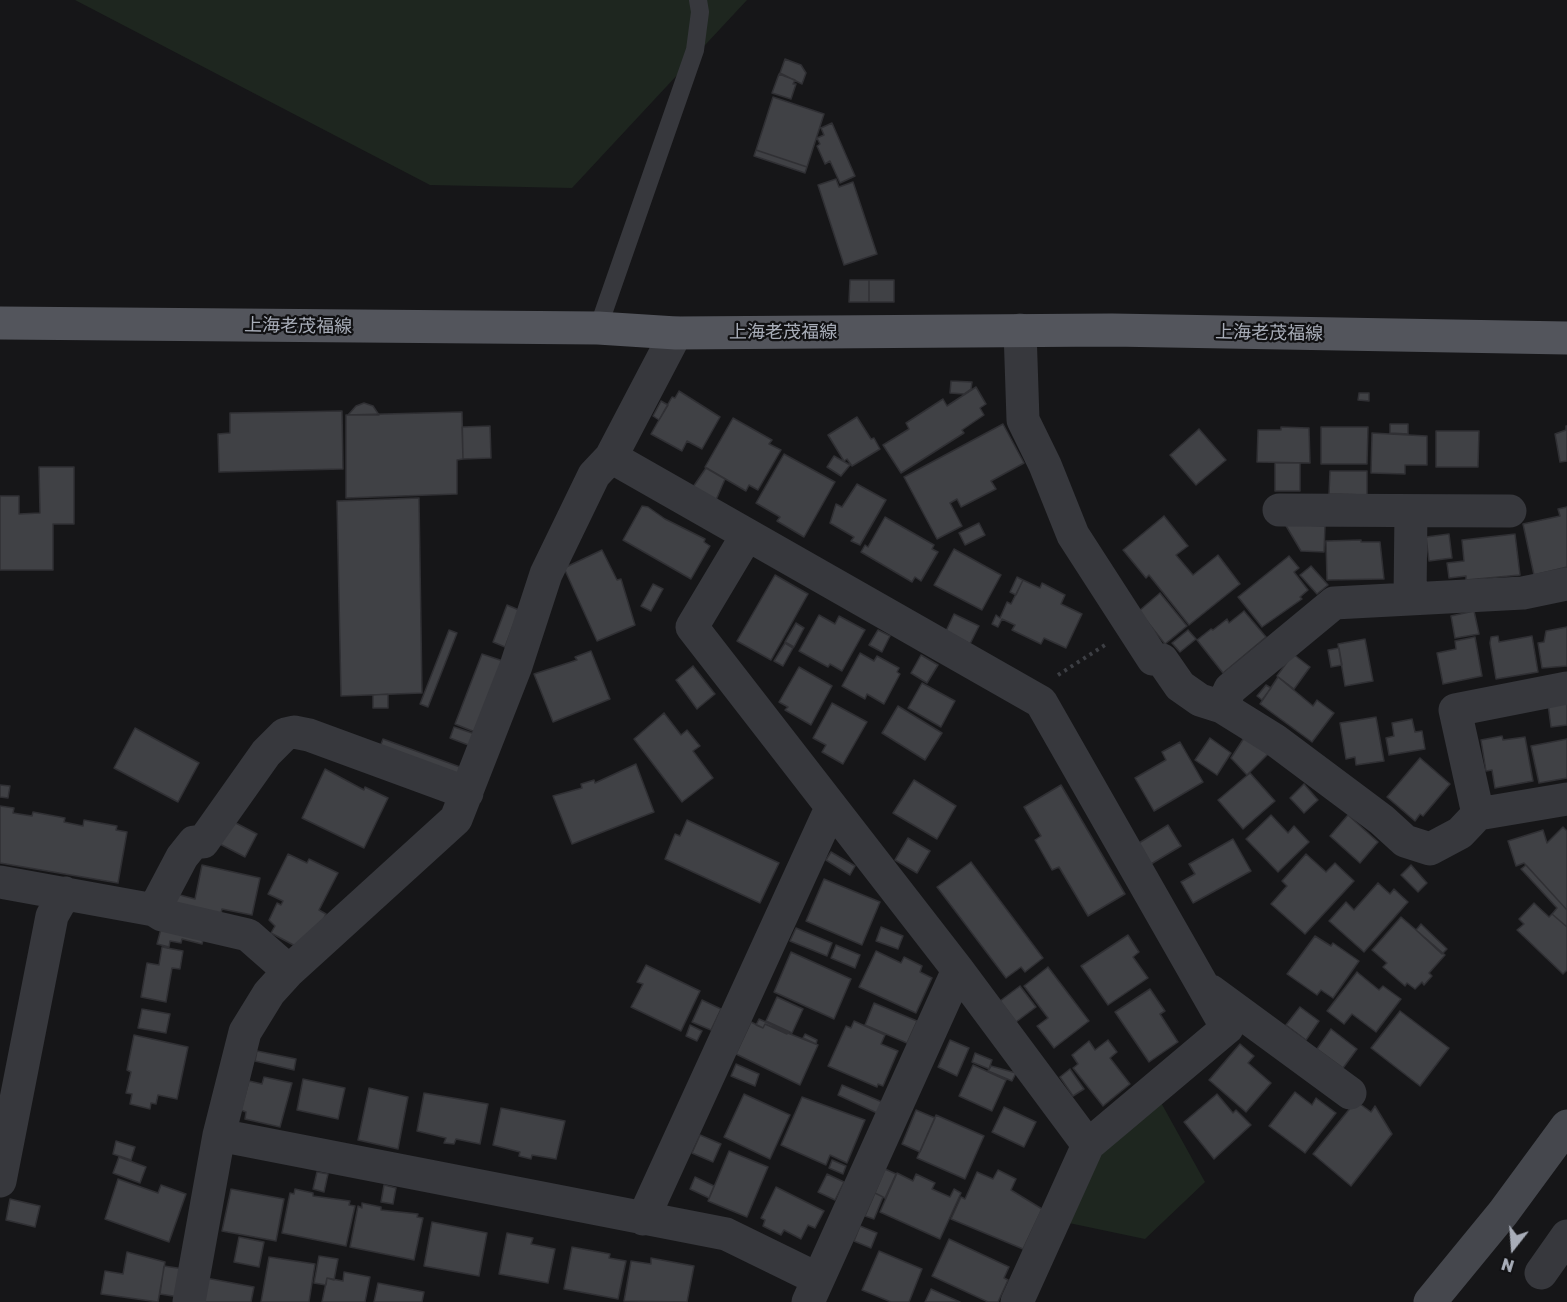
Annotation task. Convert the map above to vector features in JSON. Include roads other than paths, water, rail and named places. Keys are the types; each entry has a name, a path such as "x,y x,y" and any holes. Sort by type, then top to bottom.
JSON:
{"main road":[{"name":"上海老茂福線","path":"0,323 598,328 676,333 1020,330 1567,338"},
{"path":"1430,1302 1503,1213 1567,1126"}],"street":[{"path":"1020,330 1023,420 1045,465 1072,535 1153,659 1162,660 1180,686 1200,700 1222,707 1275,740 1382,820 1405,841 1430,849 1460,833 1478,814 1567,799"},
{"path":"189,1302 219,1135 245,1032 269,993 289,971 452,825 467,793 516,666 546,574 594,476 611,457 676,333"},
{"path":"611,457 1041,702 1227,1028 1088,1145 1017,1302"},
{"path":"1279,510 1510,511"},
{"path":"1410,598 1411,511"},
{"path":"747,535 692,627 958,969 1088,1145"},
{"path":"1222,707 1230,689 1334,603 1523,593 1567,584"},
{"path":"1478,814 1455,710 1567,688"},
{"path":"154,910 182,857 194,842 204,842 266,753 285,734 294,732 309,735 467,793"},
{"path":"643,1219 831,808"},
{"path":"0,882 154,910 162,915 248,935 289,971"},
{"path":"0,1181 52,916 65,893"},
{"path":"219,1135 726,1234 813,1291 958,969"},
{"path":"1203,985 1350,1093"},
{"path":"1541,1273 1567,1236"}],"lane":[{"path":"598,328 695,50 700,12 698,0"}]}
